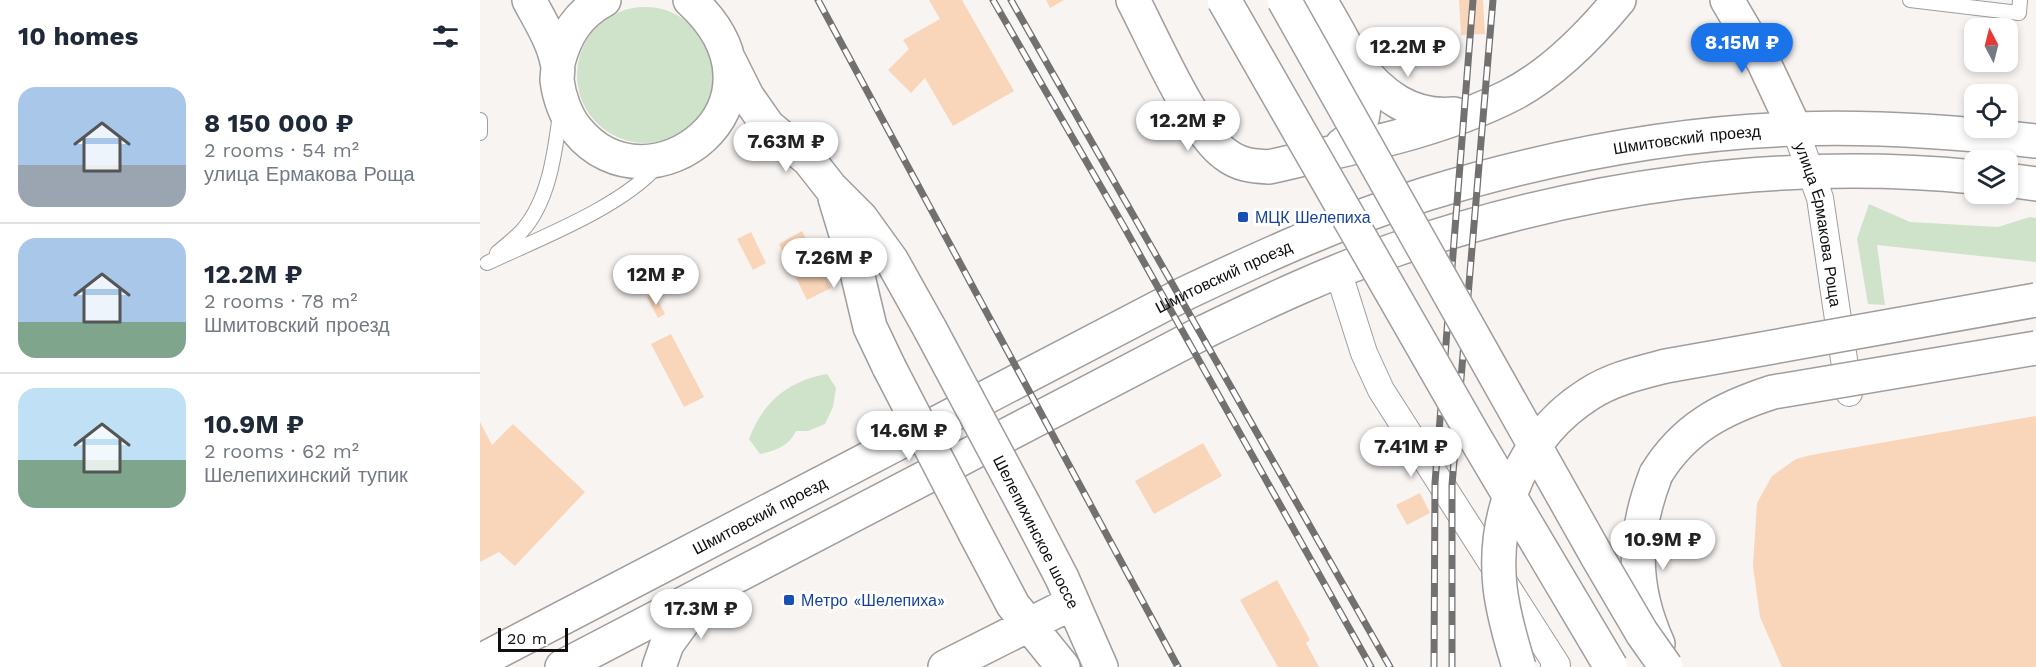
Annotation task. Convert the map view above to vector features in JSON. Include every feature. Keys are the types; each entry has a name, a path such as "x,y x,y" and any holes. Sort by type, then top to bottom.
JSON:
{"main road":[{"path":"530,0 558,63 562,103"},
{"path":"558,63 563,42 571,28 591,7 604,0"},
{"path":"1133,0 1196,119 1212,142 1225,154 1244,165 1269,167 1406,133 1510,95 1543,73 1576,46 1619,0"},
{"path":"1224,0 1474,436 1611,667"},
{"path":"1284,0 1642,633 1667,667"},
{"path":"1320,0 1347,50 1361,85 1365,107 1362,124 1351,138 1327,153"},
{"name":"улица Ермакова Роща","path":"1726,0 1764,63 1795,129"},
{"name":"Шелепихинское шоссе","path":"691,3 713,23 747,96 768,126 809,160 831,188 861,218 892,261 1024,505 1101,667"},
{"path":"1347,50 1390,98 1412,110 1439,115 1467,112"},
{"name":"Шелепихинское шоссе","path":"562,103 577,130 601,150 630,161 661,160 686,151 707,135 722,112 730,87 729,60"},
{"name":"Шелепихинское шоссе","path":"707,135 739,126 768,126"},
{"name":"Шмитовский проезд","path":"480,661 1186,293 1334,226 1426,194 1564,160 1654,143 1795,129 1920,130 2036,141"},
{"path":"562,667 1206,331 1338,271 1439,235 1573,201 1670,184 1746,175 1856,170 1964,176"},
{"path":"2018,181 2036,183"},
{"name":"Шелепихинское шоссе","path":"831,188 855,264 870,327 889,368 1013,605 1063,667"},
{"path":"1519,667 1507,626 1500,586 1500,548 1506,505 1520,471 1542,436 1564,413 1590,393 1624,377 1666,366 2036,300"},
{"path":"1667,667 1650,626 1642,599 1637,554 1645,507 1656,474 1675,446 1694,429 1725,410 1773,392 2036,348"},
{"path":"659,667 667,644 704,593"},
{"path":"945,667 1072,603"}],"street":[{"name":"улица Ермакова Роща","path":"1795,129 1820,198 1850,393"},
{"path":"1338,271 1364,353 1381,390 1556,666"}],"lane":[{"path":"1910,0 2019,13 2020,0"},
{"path":"483,266 522,231 541,195 555,156 562,103"},
{"path":"480,120 480,133"},
{"path":"483,266 605,205 644,181 661,160"},
{"path":"1850,393 1896,386"}],"green space":[{"path":"645,7 671,12 683,18 693,27 702,37 708,49 713,75 708,101 702,113 693,123 683,132 671,138 645,143 619,138 607,132 597,123 588,113 582,101 577,75 582,49 588,37 597,27 607,18 619,12"},
{"path":"1869,204 1910,222 1998,227 2030,217 2036,218 2036,262 1877,245 1885,305 1868,304 1857,239"},
{"path":"827,374 836,388 833,407 825,424 808,431 796,431 781,447 760,454 749,439 770,404 779,395 800,382"}],"building":[{"path":"929,0 962,0 1014,91 953,126 925,78 911,93 888,70 909,49 903,40 940,19"},
{"path":"1046,0 1064,0 1050,8"},
{"path":"1459,0 1483,0 1485,34 1461,35"},
{"path":"802,231 831,288 807,300 779,244"},
{"path":"751,232 766,263 753,270 737,239"},
{"path":"654,293 665,314 658,318 647,297"},
{"path":"671,334 704,397 684,407 651,344"},
{"path":"2036,416 2036,667 1782,667 1760,617 1753,566 1757,503 1772,476 1796,459 1811,455"},
{"path":"480,422 492,445 513,424 585,492 515,566 499,552 480,562"},
{"path":"1203,443 1222,476 1154,514 1135,481"},
{"path":"1420,493 1430,513 1407,525 1396,505"},
{"path":"1277,580 1310,640 1306,643 1319,667 1278,667 1240,600"}],"railway":[{"path":"818,0 1178,667"},
{"path":"993,0 1123,225 1371,667"},
{"path":"1011,0 1390,667"},
{"path":"1434,667 1435,483 1473,0"},
{"path":"1452,667 1452,485 1493,0"}],"place":[{"name":"МЦК Шелепиха","path":"1243,217"},
{"name":"Метро «Шелепиха»","path":"789,600"}]}
